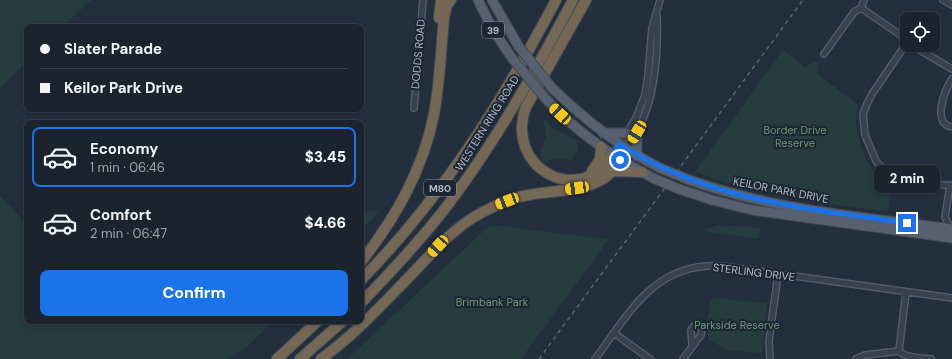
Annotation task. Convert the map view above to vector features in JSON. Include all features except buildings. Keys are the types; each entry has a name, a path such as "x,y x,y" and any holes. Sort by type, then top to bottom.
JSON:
{"highway":[{"path":"439,72 438,27 441,0"},
{"path":"364,258 395,216 413,182 432,122 439,72 444,17 447,5 451,0"},
{"name":"WESTERN RING ROAD","path":"364,277 397,243 463,157 508,86 556,0"},
{"name":"WESTERN RING ROAD","path":"364,300 433,223 467,178 494,139 573,0"},
{"path":"586,0 526,107 522,118 521,134 528,155 535,165 544,172 563,180 587,177 600,170 620,153"},
{"path":"587,177 599,162 601,147"},
{"path":"364,323 383,305 448,236 470,219 492,207 519,197 586,187 603,180 612,171 620,153"},
{"path":"612,171 640,171"},
{"path":"298,339 311,324"},
{"path":"277,359 315,324"},
{"path":"300,359 340,324"},
{"path":"321,359 363,324"}],"main road":[{"name":"KEILOR PARK DRIVE","path":"478,0 493,30 512,58 546,99 572,124 601,147 620,153 637,156 660,168 687,179 731,194 770,203 935,226 952,232"},
{"name":"KEILOR PARK DRIVE","path":"492,0 518,46 552,88 582,117 603,133 620,153 640,171 653,178 679,189 712,200 752,210 952,232"},
{"path":"637,132 637,156"},
{"path":"603,133 626,133"}],"street":[{"name":"DODDS ROAD","path":"414,108 423,0"},
{"path":"620,153 626,133 638,114 646,90 652,28 660,0"},
{"path":"824,54 854,12 862,8 864,0"},
{"path":"943,0 952,5"},
{"path":"862,8 900,35"},
{"path":"620,153 637,132 648,108 653,88 657,11"},
{"path":"904,52 872,94 867,104 864,114 866,135 876,161 886,173 901,179 951,185 945,217 952,232"},
{"path":"922,52 952,68"},
{"path":"952,79 945,93 941,111 943,122 952,127"},
{"path":"935,226 945,217"},
{"name":"STERLING DRIVE","path":"595,359 647,291 664,278 695,267 716,266 952,298"},
{"path":"770,359 769,341 778,274"},
{"path":"899,350 906,292"},
{"path":"614,333 650,359"},
{"path":"683,359 692,345"},
{"path":"856,359 899,350 908,356 930,359"}],"green space":[{"path":"0,0 91,0 66,24 24,24 24,65 0,88"},
{"name":"Border Drive Reserve","path":"783,50 805,67 816,61 819,64 817,74 858,105 856,113 857,132 863,152 867,161 877,175 891,183 888,212 790,197 742,187 695,172"},
{"path":"544,119 552,128 577,140 578,152 571,160 556,159 543,161 540,153 546,138"},
{"path":"693,185 952,232 952,235 767,209 715,198 692,188"},
{"path":"0,196 24,221 24,324 270,324 247,347 229,359 0,359"},
{"path":"364,210 379,212 364,228"},
{"name":"Brimbank Park","path":"490,225 609,239 521,359 347,359"},
{"path":"718,225 760,228 759,239 702,231"},
{"name":"Parkside Reserve","path":"711,298 767,303 762,353 730,351 707,339 709,332 707,326"}],"railway":[{"path":"539,359 803,0"}],"route":[{"path":"620,160 613,155 619,144 637,156 673,174 731,194 800,208 907,223"}]}
